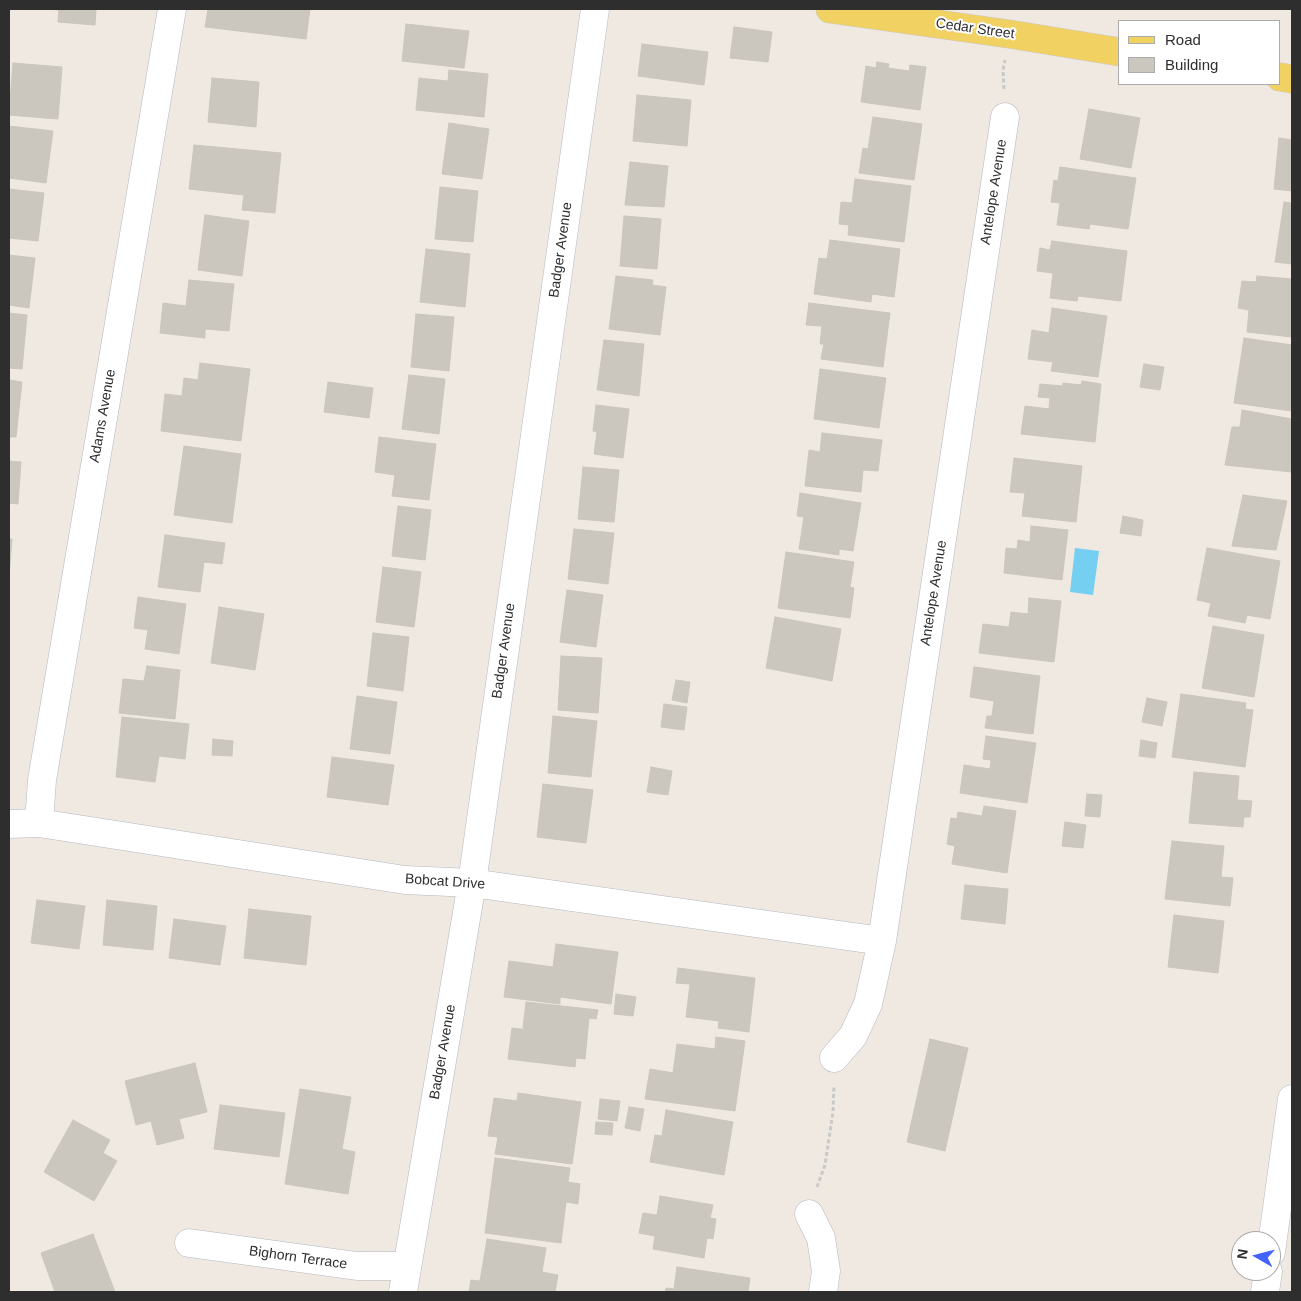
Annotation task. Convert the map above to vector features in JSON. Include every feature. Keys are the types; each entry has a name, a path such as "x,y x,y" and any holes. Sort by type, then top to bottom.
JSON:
{"main road":[{"name":"Cedar Street","path":"830,9 1009,34 1118,52"}],"street":[{"name":"Adams Avenue","path":"39,823 42,780 172,9"},
{"name":"Badger Avenue","path":"403,1292 472,883 595,9"},
{"name":"Antelope Avenue","path":"834,1058 853,1036 868,1004 882,941 1005,117"},
{"name":"Bobcat Drive","path":"9,824 39,823 405,880 472,883 882,941"},
{"path":"1274,1231 1292,1099"},
{"path":"808,1214 821,1238 826,1271 823,1292"},
{"name":"Bighorn Terrace","path":"189,1243 357,1266 407,1266"}],"path":[{"path":"1005,117 1004,70 1009,34"},
{"path":"808,1214 825,1165 833,1112 834,1058"}],"water":[{"path":"1075,548 1099,551 1093,595 1070,592"}],"building":[{"path":"46,9 96,9 95,25 58,22 59,10"},
{"path":"208,9 310,9 306,39 205,27"},
{"path":"406,24 469,31 464,68 402,61"},
{"path":"734,27 772,32 768,62 730,58"},
{"path":"642,44 708,52 704,85 638,76"},
{"path":"877,62 889,64 888,68 909,71 910,65 926,67 920,110 861,102 866,66 876,68"},
{"path":"13,63 62,67 58,119 9,115"},
{"path":"449,70 488,74 484,117 416,110 419,78 448,81"},
{"path":"212,78 259,82 256,127 208,122"},
{"path":"637,95 691,100 687,146 633,141"},
{"path":"1089,109 1140,118 1131,168 1080,159"},
{"path":"873,117 922,124 914,180 859,173 863,148 868,149"},
{"path":"449,123 489,129 482,179 442,174"},
{"path":"9,126 53,131 46,183 9,178"},
{"path":"1279,138 1292,140 1292,191 1274,189"},
{"path":"194,145 281,153 275,213 242,210 244,195 189,189"},
{"path":"630,162 668,166 664,207 625,205"},
{"path":"1060,167 1136,178 1128,229 1090,224 1089,229 1057,225 1060,203 1051,202 1054,180 1058,181"},
{"path":"855,179 911,186 904,242 848,235 849,225 839,224 841,202 852,203"},
{"path":"440,187 478,191 473,242 435,239"},
{"path":"9,189 44,193 38,241 9,238"},
{"path":"1284,202 1292,203 1292,264 1275,262"},
{"path":"205,215 249,221 242,276 198,270"},
{"path":"624,216 661,219 657,269 620,266"},
{"path":"830,240 900,249 894,297 872,294 871,302 814,294 819,258 827,259"},
{"path":"1052,241 1127,251 1121,301 1078,296 1077,301 1050,298 1053,273 1037,271 1040,248 1050,250"},
{"path":"426,249 470,254 465,307 420,302"},
{"path":"9,255 35,258 29,308 9,305"},
{"path":"616,276 653,280 652,285 666,287 660,335 609,329"},
{"path":"1257,276 1292,279 1292,337 1247,332 1249,310 1238,308 1242,281 1256,282"},
{"path":"189,280 234,284 229,331 205,329 205,338 160,333 163,303 186,306"},
{"path":"809,303 890,313 883,367 821,359 824,344 820,344 822,326 806,325"},
{"path":"1052,308 1107,316 1098,377 1051,371 1053,362 1028,359 1032,330 1049,333"},
{"path":"9,313 27,315 22,369 9,368"},
{"path":"416,314 454,317 449,371 411,367"},
{"path":"1244,338 1292,345 1292,411 1234,403"},
{"path":"604,340 644,344 639,396 597,390"},
{"path":"200,363 250,369 241,441 161,431 165,394 182,396 184,378 198,380"},
{"path":"1144,364 1164,367 1160,390 1140,387"},
{"path":"820,369 886,378 879,428 814,419"},
{"path":"409,375 445,379 439,434 402,429"},
{"path":"9,380 22,382 16,437 9,437"},
{"path":"1082,381 1101,384 1095,442 1021,434 1025,406 1049,409 1050,398 1038,397 1040,384 1062,386 1063,383 1081,385"},
{"path":"328,382 373,388 369,418 324,412"},
{"path":"596,405 629,409 623,458 594,454 597,432 593,431"},
{"path":"1242,410 1292,419 1292,472 1225,465 1232,427 1240,427"},
{"path":"822,433 882,440 878,471 863,470 861,492 805,486 809,450 820,452"},
{"path":"379,437 436,444 429,500 392,496 395,475 375,472"},
{"path":"184,446 241,454 232,523 174,515"},
{"path":"1014,458 1082,466 1076,522 1022,516 1025,493 1010,492"},
{"path":"9,461 21,462 18,504 9,503"},
{"path":"583,467 619,470 614,522 578,519"},
{"path":"800,493 861,503 853,551 839,549 839,555 799,549 804,517 797,516"},
{"path":"1243,495 1287,501 1276,550 1232,546"},
{"path":"398,506 431,510 425,560 392,556"},
{"path":"1123,516 1143,520 1141,536 1120,533"},
{"path":"1031,526 1068,530 1062,580 1004,573 1006,548 1017,549 1018,540 1030,542"},
{"path":"574,529 614,533 608,584 568,579"},
{"path":"165,535 225,543 222,564 204,562 200,592 158,587"},
{"path":"9,539 12,539 9,577"},
{"path":"1207,548 1280,561 1270,619 1247,615 1245,623 1208,616 1211,603 1197,600"},
{"path":"786,552 854,562 850,587 854,588 850,618 778,608"},
{"path":"383,567 421,572 414,627 376,622"},
{"path":"567,590 603,595 596,647 560,642"},
{"path":"138,597 186,604 179,654 145,649 148,630 134,628"},
{"path":"1029,598 1061,601 1054,662 979,653 983,624 1009,627 1011,612 1028,614"},
{"path":"219,607 264,614 255,670 211,663"},
{"path":"775,617 841,629 832,681 766,668"},
{"path":"1213,626 1264,635 1254,697 1202,688"},
{"path":"373,633 409,637 403,691 367,686"},
{"path":"561,656 602,658 598,713 558,710"},
{"path":"147,666 180,670 175,719 119,713 123,679 144,681"},
{"path":"974,667 1040,676 1033,734 985,728 987,716 992,716 994,701 970,697"},
{"path":"676,680 690,682 687,703 672,700"},
{"path":"1181,694 1246,703 1245,709 1253,710 1245,767 1172,757"},
{"path":"357,696 397,702 390,754 350,749"},
{"path":"1147,698 1167,702 1162,726 1142,722"},
{"path":"664,704 687,707 684,730 661,727"},
{"path":"553,716 597,721 591,777 548,773"},
{"path":"122,717 189,724 185,759 159,756 155,782 116,777"},
{"path":"986,736 1036,743 1027,803 960,793 964,765 990,769 991,760 983,759"},
{"path":"213,739 233,741 232,756 212,755"},
{"path":"1141,740 1157,743 1155,758 1139,756"},
{"path":"332,757 394,765 388,805 327,797"},
{"path":"651,767 672,771 668,795 647,792"},
{"path":"1194,772 1239,776 1237,800 1252,801 1250,817 1244,817 1243,827 1189,823"},
{"path":"543,784 593,790 586,843 537,837"},
{"path":"1087,794 1102,795 1100,817 1085,816"},
{"path":"984,806 1016,811 1007,873 952,864 955,846 947,844 951,818 957,819 958,812 982,816"},
{"path":"1065,822 1086,825 1083,848 1062,846"},
{"path":"1172,841 1224,846 1221,877 1233,878 1230,906 1165,899"},
{"path":"965,885 1008,889 1005,924 961,919"},
{"path":"37,900 85,906 79,949 31,943"},
{"path":"107,900 157,906 153,950 103,945"},
{"path":"249,909 311,916 306,965 244,958"},
{"path":"1174,915 1224,921 1218,973 1168,967"},
{"path":"174,919 226,926 220,965 169,958"},
{"path":"556,944 618,952 611,1004 560,997 560,1004 504,997 509,961 553,967"},
{"path":"678,968 755,978 749,1032 718,1028 719,1021 686,1017 690,984 676,983"},
{"path":"616,994 636,997 633,1016 614,1014"},
{"path":"526,1002 598,1010 596,1019 589,1018 585,1059 576,1058 575,1067 508,1059 512,1028 529,1030 523,1028"},
{"path":"716,1037 745,1041 735,1111 645,1099 650,1069 673,1073 677,1044 715,1049"},
{"path":"930,1039 968,1048 945,1151 907,1142"},
{"path":"195,1063 207,1112 179,1119 184,1138 157,1145 151,1121 136,1125 125,1081"},
{"path":"300,1089 351,1097 342,1149 355,1152 348,1194 285,1184"},
{"path":"518,1093 581,1102 572,1164 495,1154 498,1137 488,1136 494,1098 517,1101"},
{"path":"600,1099 620,1101 617,1121 598,1119"},
{"path":"220,1105 285,1113 279,1157 214,1149"},
{"path":"629,1107 644,1109 640,1131 625,1128"},
{"path":"666,1110 733,1122 724,1175 650,1162 655,1135 662,1136"},
{"path":"73,1120 110,1140 103,1153 117,1161 94,1201 44,1172"},
{"path":"596,1122 613,1123 612,1135 595,1134"},
{"path":"495,1158 570,1168 568,1182 580,1184 578,1204 566,1202 561,1243 485,1233"},
{"path":"660,1196 713,1205 710,1218 716,1219 713,1239 707,1238 704,1258 653,1249 655,1236 639,1233 643,1213 657,1215"},
{"path":"93,1234 115,1292 55,1292 41,1253"},
{"path":"487,1239 546,1248 542,1272 558,1275 555,1292 469,1292 471,1280 480,1281"},
{"path":"677,1267 750,1278 748,1292 665,1292 666,1288 674,1289"}]}
